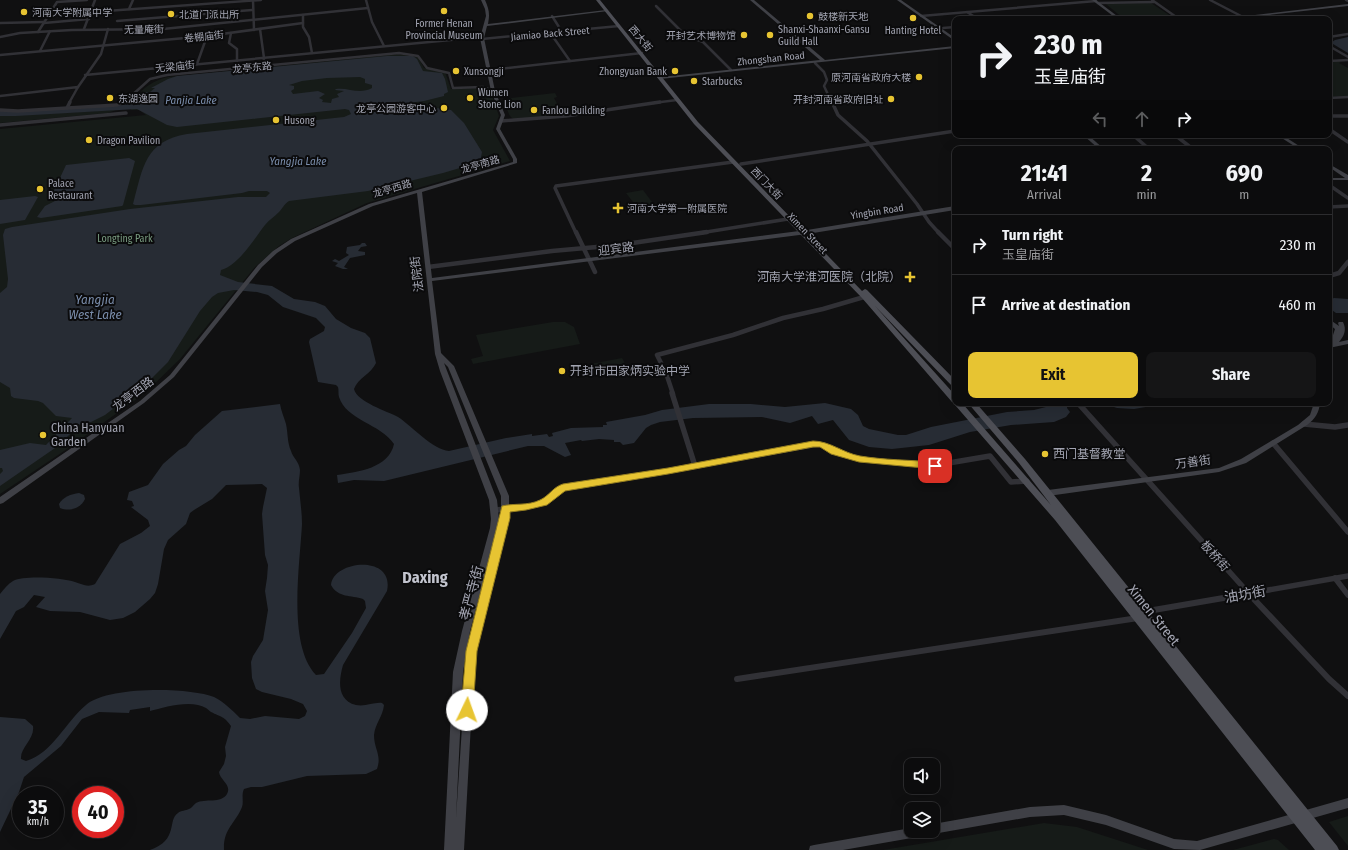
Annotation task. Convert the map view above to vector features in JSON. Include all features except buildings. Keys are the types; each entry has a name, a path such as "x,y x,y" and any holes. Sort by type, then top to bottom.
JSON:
{"main road":[{"path":"598,0 608,11"},
{"path":"602,0 608,11"},
{"name":"西大街","path":"608,11 664,78"},
{"name":"西大街","path":"608,11 664,78"},
{"name":"西门大街","path":"664,78 677,100 696,123 788,220 806,234 952,397"},
{"name":"Ximen Street","path":"664,78 693,114 806,234 952,381"},
{"name":"Ximen Street","path":"961,406 1027,481 1140,615"},
{"name":"Ximen Street","path":"975,406 1022,461 1140,615 1301,817 1333,850"},
{"name":"Ximen Street","path":"1301,817 1322,850"}],"street":[{"path":"38,32 57,2 87,0"},
{"path":"84,30 92,12 95,0 100,0"},
{"path":"129,9 133,0"},
{"path":"253,0 252,20 254,30"},
{"path":"92,12 261,0"},
{"path":"366,0 372,22 384,46"},
{"path":"482,38 488,12 483,0"},
{"path":"752,0 824,61"},
{"path":"899,0 943,28 952,36"},
{"path":"903,0 952,36"},
{"path":"1210,0 1242,16"},
{"path":"923,15 1096,1 1153,1 1175,16"},
{"path":"1096,1 1115,16"},
{"path":"181,16 186,5"},
{"path":"656,6 684,36 704,42 731,70"},
{"path":"1263,16 1348,6"},
{"path":"1261,16 1348,6"},
{"name":"无量庵街","path":"0,37 10,34 50,31 163,29 368,8"},
{"path":"117,20 252,10"},
{"path":"485,25 552,16 608,11"},
{"path":"967,12 973,16"},
{"path":"303,15 303,23 309,36 312,53"},
{"path":"552,16 558,27 558,33"},
{"path":"0,23 89,19"},
{"name":"卷棚庙街","path":"0,55 105,44 207,36 303,23"},
{"name":"Jiamiao Back Street","path":"384,46 551,34 619,26"},
{"path":"943,28 952,27"},
{"path":"67,108 85,75 101,54 108,29"},
{"path":"260,29 264,58 263,66"},
{"path":"40,51 50,31"},
{"path":"231,33 229,43 237,49 237,60"},
{"path":"551,34 570,61"},
{"path":"1332,37 1348,34"},
{"path":"197,64 207,36"},
{"name":"龙亭南路","path":"419,191 515,163 515,159 498,130 503,113 493,91 490,70 482,38"},
{"name":"无梁庙街","path":"85,75 384,46"},
{"name":"Zhongshan Road","path":"664,78 952,48"},
{"name":"Zhongshan Road","path":"664,78 952,48"},
{"path":"1332,48 1348,58"},
{"path":"347,50 347,58"},
{"name":"龙亭东路","path":"0,110 109,106 128,102 130,97 150,79 160,76 399,53 410,53 418,56 427,68 449,73 454,88 478,87 489,88 493,91"},
{"path":"490,70 642,53"},
{"path":"1332,60 1348,58"},
{"path":"815,63 825,73 827,80 824,86 838,115 869,144 924,214 952,246"},
{"path":"478,87 492,82"},
{"path":"0,96 78,87"},
{"path":"1332,98 1348,97"},
{"path":"501,121 566,116 677,100"},
{"path":"0,125 126,113"},
{"path":"1332,116 1348,116"},
{"path":"741,164 952,131"},
{"path":"1332,131 1348,142"},
{"path":"1089,138 1098,146"},
{"path":"1094,138 1104,146"},
{"path":"1136,138 1146,146"},
{"path":"1179,138 1189,146"},
{"path":"1284,138 1297,146"},
{"path":"595,272 562,204 556,186 733,162"},
{"path":"1332,167 1347,177"},
{"path":"1332,177 1347,177"},
{"path":"1332,187 1348,198"},
{"name":"法院街","path":"419,191 438,354 480,468"},
{"name":"龙亭西路","path":"0,500 111,424 161,387 172,376 250,279 275,252 301,236 364,207 419,191"},
{"path":"1332,207 1348,206"},
{"name":"Yingbin Road","path":"806,234 952,209"},
{"path":"428,267 663,240 788,220"},
{"name":"迎宾路","path":"429,282 806,234"},
{"path":"1332,275 1339,273 1348,262"},
{"path":"695,466 666,373 657,355 733,335 783,318 823,310 864,297"},
{"path":"1339,324 1339,339"},
{"path":"1332,339 1337,333 1339,324"},
{"path":"1332,341 1348,337"},
{"path":"1332,344 1339,339"},
{"path":"1332,345 1348,342"},
{"name":"孝严寺街","path":"438,354 447,360 451,366 505,496 505,518 471,651 459,850"},
{"name":"板桥街","path":"1081,406 1250,594 1329,679 1348,696"},
{"name":"万善街","path":"1048,494 1229,468 1250,459 1304,424 1316,412 1317,406"},
{"path":"1304,424 1335,426 1348,425"},
{"path":"1273,443 1348,532"},
{"path":"495,510 526,507 544,502 559,489 563,488 822,444 835,452 859,459 931,466 990,456 1011,482 1027,481"},
{"name":"孝严寺街","path":"449,850 459,666 466,631 494,528 495,510 493,500 480,468"},
{"name":"油坊街","path":"737,679 1140,615 1348,576"},
{"path":"1335,578 1348,595"},
{"path":"940,828 1030,812 1064,810 1106,820 1174,844 1197,846 1348,803"},
{"path":"814,850 904,834"}],"green space":[{"path":"1151,3 1170,16 1120,16 1106,4"},
{"name":"Longting Park","path":"398,54 418,57 424,68 445,72 451,89 482,88 490,90 499,116 493,130 510,161 367,203 292,238 279,246 255,267 180,359 145,393 64,451 0,494 0,129 146,115 139,110 131,110 136,98 150,84 168,77"},
{"path":"1338,60 1341,62 1339,63 1348,68 1348,96 1332,97 1332,61"},
{"name":"Fanlou Building","path":"555,93 557,97 554,98 563,114 518,120 510,116 505,102 511,98"},
{"path":"116,110 108,113 0,123 0,116"},
{"path":"643,190 655,206 636,210 634,208 636,206 626,193"},
{"path":"553,322 565,322 574,327 580,344 473,364 471,359 483,356 476,335"},
{"path":"622,358 626,365 593,372 590,364"},
{"path":"1348,816 1348,846 1329,822"},
{"path":"1044,823 1077,827 1148,850 883,850"},
{"path":"1274,839 1278,840 1289,850 1233,850"}],"water":[{"path":"1348,37 1348,53 1332,42 1335,40"},
{"name":"Longting Park","path":"387,56 413,56 417,59 423,71 442,73 448,92 444,94 444,96 424,101 377,107 374,111 382,113 429,107 451,110 464,123 482,152 480,162 443,173 368,191 289,201 267,223 240,257 234,263 221,270 220,275 238,282 272,286 294,299 315,302 325,306 336,319 351,328 365,333 370,338 376,363 374,367 356,385 354,389 356,394 373,406 398,417 436,447 443,450 449,451 506,438 532,434 532,436 547,434 549,437 553,436 552,433 571,428 603,427 603,425 607,425 606,422 645,415 662,410 709,404 751,404 785,407 825,403 851,409 858,415 863,426 869,429 898,435 906,435 931,427 1007,412 1034,410 1048,406 1067,406 1070,412 1066,417 1054,422 1011,425 970,432 929,445 892,449 869,447 849,440 833,420 818,424 812,416 790,423 762,417 693,418 660,422 651,425 646,428 634,443 623,445 620,442 614,442 614,440 599,439 565,443 571,455 565,457 544,446 528,446 384,481 354,480 338,483 337,475 363,470 379,464 386,459 394,444 381,431 356,417 343,405 339,397 338,387 336,385 318,382 309,342 310,339 324,331 325,327 316,318 283,307 268,295 257,292 234,290 218,293 212,297 200,311 168,362 148,382 105,415 91,422 80,424 58,446 0,486 0,474 3,471 2,468 0,468 0,450 30,443 46,445 72,418 56,416 43,403 38,401 14,398 11,396 10,388 0,382 0,293 7,287 8,279 3,235 5,229 130,209 238,197 266,197 270,193 267,191 249,191 141,205 133,204 143,167 148,158 154,149 173,138 187,134 344,117 351,114 349,110 345,109 177,127 167,125 137,109 0,116 0,111 123,105 136,103 146,92 150,92 155,88 151,88 177,76","holes":["360,77 365,79 365,83 372,85 372,88 363,91 336,89 335,90 344,91 337,94 339,97 332,99 331,103 322,102 323,100 319,98 325,94 318,91 293,94 291,91 294,89 294,86 289,85 302,81 327,78"]},
{"path":"129,158 135,161 122,206 41,218 37,217 45,206 57,200 51,197 56,186 60,186 62,180 59,180 66,165"},
{"path":"35,196 38,197 25,220 0,224 0,200"},
{"path":"365,243 367,246 361,247 358,251 365,252 365,255 350,258 344,267 348,269 335,266 338,263 332,261 335,259 339,261 349,255 346,253 347,247 360,245"},
{"path":"1332,299 1348,299 1348,313 1336,313 1332,310"},
{"path":"280,404 286,424 290,448 300,470 299,486 302,524 297,603 298,625 301,644 307,662 316,675 324,674 352,633 366,608 365,601 363,599 337,592 331,585 334,577 342,570 352,566 363,565 373,566 382,571 387,579 387,591 343,665 340,682 342,694 345,699 350,702 356,705 382,703 384,705 374,735 379,760 377,769 366,774 307,776 262,787 251,787 244,789 242,807 227,832 224,850 150,850 159,846 169,836 173,820 179,812 190,809 196,803 221,799 227,794 227,785 219,772 224,764 226,756 225,747 231,726 222,717 200,705 193,704 178,705 150,711 150,707 130,710 129,713 99,712 82,719 61,746 24,777 21,786 12,786 12,807 0,832 0,717 25,719 33,726 32,735 21,755 21,759 26,761 36,757 52,744 86,705 111,694 129,691 168,690 202,694 214,697 225,704 240,718 250,719 265,716 299,719 305,716 307,711 303,704 256,689 252,678 251,662 263,640 268,610 265,591 268,565 265,555 262,514 267,488 262,484 226,485 212,499 190,513 186,524 168,540 164,549 155,593 135,612 123,618 110,620 80,612 50,611 36,607 45,597 34,595 24,607 16,611 0,639 0,594 5,588 13,581 26,578 62,579 87,586 95,584 120,544 141,533 150,526 148,520 131,507 134,506 132,501 127,500 129,492 148,485 163,464 186,446 195,435 222,411"},
{"path":"1111,406 1151,406 1134,409 1117,408"},
{"path":"79,493 84,495 85,499 81,505 68,510 60,508 59,504 63,499 70,495"}],"place":[{"name":"Former Henan Provincial Museum","path":"444,11"},
{"name":"河南大学附属中学","path":"24,12"},
{"name":"北道门派出所","path":"171,14"},
{"name":"鼓楼新天地","path":"810,16"},
{"name":"Hanting Hotel","path":"913,18"},
{"name":"开封艺术博物馆","path":"744,35"},
{"name":"Shanxi-Shaanxi-Gansu Guild Hall","path":"770,35"},
{"name":"Xunsongji","path":"456,71"},
{"name":"Zhongyuan Bank","path":"675,71"},
{"name":"原河南省政府大楼","path":"919,77"},
{"name":"Starbucks","path":"694,81"},
{"name":"东湖逸园","path":"110,98"},
{"name":"Wumen Stone Lion","path":"470,98"},
{"name":"开封河南省政府旧址","path":"891,99"},
{"name":"龙亭公园游客中心","path":"444,108"},
{"name":"Fanlou Building","path":"534,110"},
{"name":"Husong","path":"276,120"},
{"name":"Dragon Pavilion","path":"89,140"},
{"name":"Palace Restaurant","path":"40,189"},
{"name":"河南大学第一附属医院","path":"618,208"},
{"name":"河南大学淮河医院（北院）","path":"910,277"},
{"name":"开封市田家炳实验中学","path":"562,371"},
{"name":"China Hanyuan Garden","path":"43,435"},
{"name":"西门基督教堂","path":"1045,454"}],"district":[{"name":"Daxing","path":"425,577"}],"route":[{"path":"467,710 471,651 505,518 505,509 526,507 544,502 559,489 576,485 668,471 813,444 822,444 835,452 859,459 935,466"}],"water label":[{"name":"Panjia Lake","path":"191,100"},
{"name":"Yangjia Lake","path":"298,161"},
{"name":"Yangjia West Lake","path":"95,306"}]}
